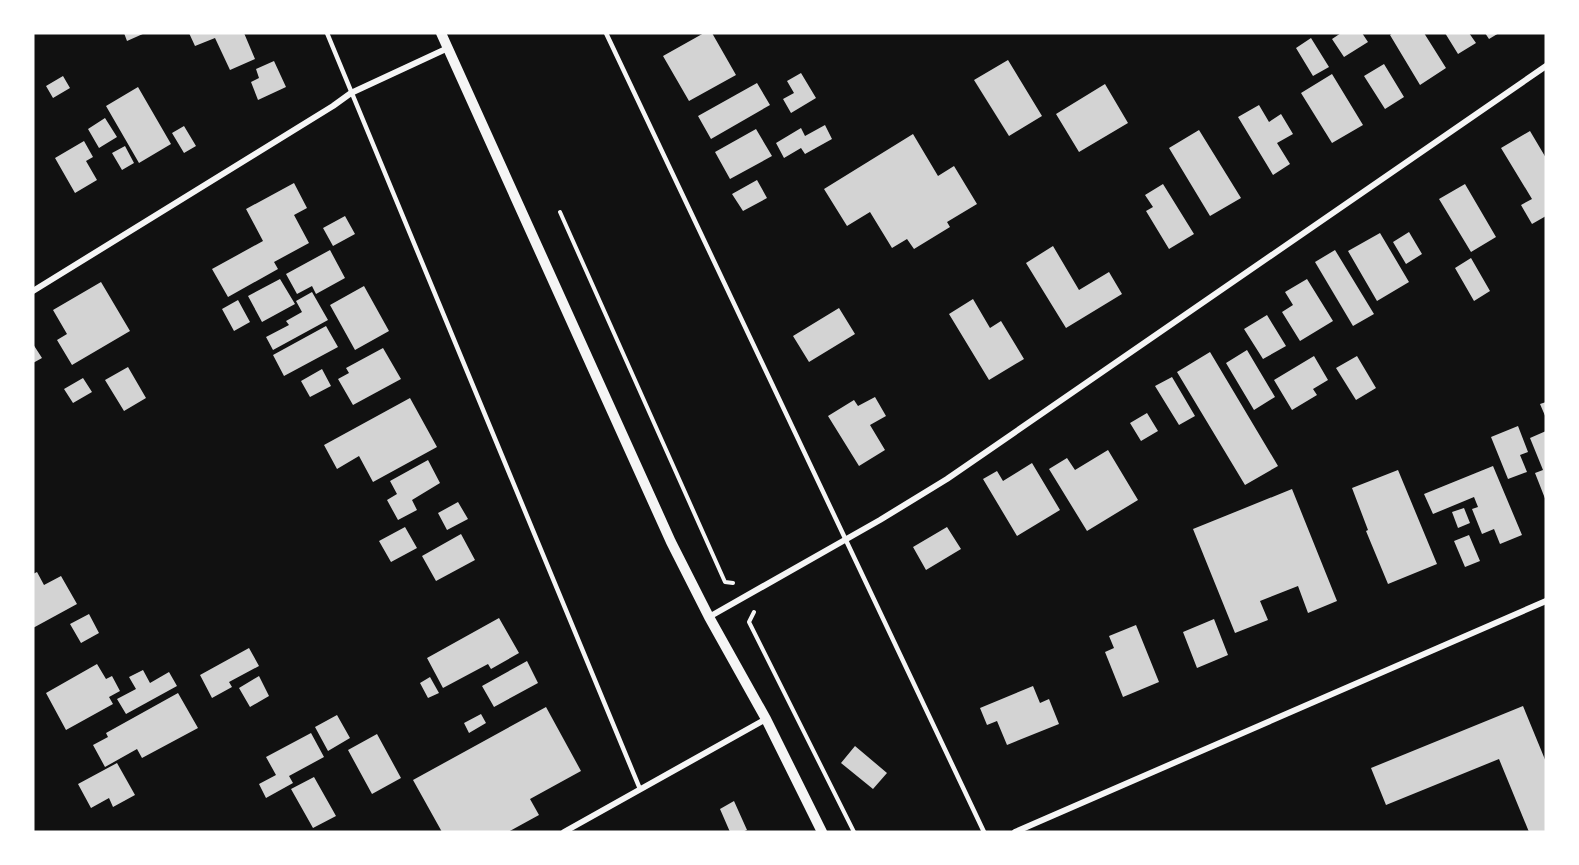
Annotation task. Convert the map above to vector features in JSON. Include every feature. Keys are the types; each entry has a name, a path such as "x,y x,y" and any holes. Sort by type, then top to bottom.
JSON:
{"street":[{"path":"441,33 671,542 709,617 766,719 822,832"},
{"path":"33,291 351,93 448,48"},
{"path":"709,617 846,540 947,479 1546,66"},
{"path":"1015,832 1546,601"},
{"path":"564,832 766,719"}],"lane":[{"path":"327,33 640,789"},
{"path":"606,33 984,832"}],"path":[{"path":"560,212 724,582 745,585 757,607 749,622 854,832"}],"building":[{"path":"124,33 145,33 127,41"},
{"path":"189,33 244,33 255,59 230,70 215,38 195,46"},
{"path":"704,33 712,33 736,75 689,101 663,56"},
{"path":"1341,33 1362,33 1368,42 1344,57 1332,39"},
{"path":"1393,33 1424,33 1446,68 1420,85 1390,35"},
{"path":"1445,33 1469,33 1476,43 1458,54"},
{"path":"1485,33 1499,33 1489,39"},
{"path":"1311,38 1329,67 1313,76 1296,48"},
{"path":"1008,60 1042,116 1009,136 974,80"},
{"path":"274,61 286,87 258,100 251,82 259,78 256,69"},
{"path":"1384,64 1404,97 1385,109 1364,76"},
{"path":"801,73 816,98 791,113 783,99 794,93 787,81"},
{"path":"1332,74 1363,125 1332,143 1301,93"},
{"path":"63,76 70,88 53,98 46,86"},
{"path":"757,83 770,105 711,139 698,116"},
{"path":"1105,84 1128,123 1079,152 1056,114"},
{"path":"138,87 171,144 139,163 106,106"},
{"path":"1259,105 1269,122 1281,114 1293,134 1277,143 1290,164 1273,175 1238,117"},
{"path":"105,118 117,137 99,148 88,129"},
{"path":"825,125 832,139 805,154 801,148 784,158 776,143 801,128 805,136"},
{"path":"184,126 196,146 184,153 172,133"},
{"path":"756,129 772,156 730,179 715,152"},
{"path":"1199,130 1241,198 1210,216 1169,148"},
{"path":"1530,131 1546,158 1546,216 1532,224 1521,205 1532,199 1501,148"},
{"path":"913,134 938,176 954,166 977,204 947,222 950,227 914,249 907,239 892,248 870,212 847,226 824,189"},
{"path":"84,141 93,157 86,161 97,180 75,193 55,158"},
{"path":"125,146 134,163 122,170 112,153"},
{"path":"757,180 767,198 743,211 732,194"},
{"path":"294,183 307,208 294,215 309,243 274,262 278,269 228,297 212,269 263,241 246,209"},
{"path":"1163,184 1194,234 1169,249 1146,211 1153,207 1145,195"},
{"path":"1465,184 1496,237 1471,252 1439,199"},
{"path":"345,216 355,234 333,246 323,228"},
{"path":"1409,232 1422,254 1406,264 1393,242"},
{"path":"1380,233 1409,282 1377,301 1348,251"},
{"path":"1053,246 1079,290 1109,272 1122,294 1066,328 1026,263"},
{"path":"330,250 345,278 316,294 312,286 297,294 286,274"},
{"path":"1335,250 1374,314 1353,326 1315,262"},
{"path":"1471,258 1490,291 1474,301 1455,268"},
{"path":"280,279 295,304 262,322 248,296"},
{"path":"1307,279 1333,321 1300,341 1282,312 1293,305 1285,292"},
{"path":"101,282 130,331 72,365 57,340 67,334 53,310"},
{"path":"364,286 389,331 355,350 330,305"},
{"path":"312,292 328,320 273,350 266,337 289,325 286,321 302,312 296,301"},
{"path":"973,299 990,328 1001,321 1024,359 989,380 949,314"},
{"path":"238,300 250,322 234,331 222,309"},
{"path":"839,308 855,334 809,362 793,336"},
{"path":"1267,315 1286,346 1263,359 1244,329"},
{"path":"326,326 338,347 284,376 273,355"},
{"path":"33,344 42,358 33,363"},
{"path":"383,348 401,379 353,405 338,379 349,373 346,368"},
{"path":"1247,350 1275,397 1254,410 1226,363"},
{"path":"1210,352 1278,466 1245,485 1177,372"},
{"path":"1314,356 1328,380 1313,389 1317,395 1292,410 1274,380"},
{"path":"1357,356 1376,388 1356,400 1336,368"},
{"path":"128,367 146,398 124,411 105,380"},
{"path":"322,369 331,386 310,397 301,381"},
{"path":"1172,377 1195,416 1179,425 1155,386"},
{"path":"83,378 92,392 73,403 64,389"},
{"path":"875,397 886,416 870,425 885,450 859,466 828,416 854,400 858,406"},
{"path":"410,398 437,447 373,482 359,456 337,469 324,445"},
{"path":"1546,402 1546,418 1540,404"},
{"path":"1147,413 1158,431 1141,441 1130,423"},
{"path":"1518,426 1528,452 1520,455 1527,472 1508,479 1491,437"},
{"path":"1546,431 1546,501 1535,473 1543,470 1530,438"},
{"path":"1108,450 1138,500 1087,531 1049,469 1067,458 1075,470"},
{"path":"428,460 440,483 412,500 417,510 398,520 387,500 397,494 390,481"},
{"path":"1032,463 1060,510 1017,536 983,479 997,471 1003,481"},
{"path":"1493,466 1522,535 1500,544 1494,529 1482,534 1472,509 1478,507 1474,497 1433,514 1424,494"},
{"path":"1398,470 1437,564 1388,584 1366,531 1368,530 1352,488"},
{"path":"1292,489 1337,601 1308,613 1298,586 1260,601 1268,620 1235,633 1193,529"},
{"path":"458,502 468,519 447,530 438,513"},
{"path":"1464,508 1470,523 1458,528 1452,512"},
{"path":"405,527 417,548 391,562 379,541"},
{"path":"947,527 961,549 926,570 913,547"},
{"path":"461,534 475,560 436,581 422,556"},
{"path":"1469,535 1480,561 1465,567 1454,541"},
{"path":"37,572 44,585 61,576 77,604 33,628 33,574"},
{"path":"89,614 99,633 81,643 70,624"},
{"path":"499,618 519,653 491,669 488,664 443,688 427,658"},
{"path":"1214,619 1228,655 1197,668 1183,632"},
{"path":"1136,625 1159,682 1123,697 1105,652 1114,648 1109,636"},
{"path":"249,648 259,666 229,682 232,687 212,698 200,675"},
{"path":"527,661 538,683 494,707 482,686"},
{"path":"97,664 106,679 112,676 120,691 109,697 113,704 66,730 46,693"},
{"path":"143,670 150,683 169,672 177,686 126,714 117,699 136,689 129,677"},
{"path":"259,676 269,696 250,707 239,688"},
{"path":"430,677 439,693 428,698 420,683"},
{"path":"1033,686 1040,703 1049,699 1059,724 1007,745 997,721 987,725 980,708"},
{"path":"178,693 198,728 142,758 137,749 105,767 93,745 108,737 106,733"},
{"path":"1523,706 1546,762 1546,832 1529,832 1499,759 1386,805 1371,768"},
{"path":"546,707 581,771 530,799 539,815 508,832 442,832 413,780"},
{"path":"481,714 486,723 469,733 464,723"},
{"path":"337,715 350,738 328,751 315,727"},
{"path":"311,733 324,757 289,776 293,783 266,798 259,784 276,775 266,757"},
{"path":"377,734 401,778 372,794 348,750"},
{"path":"855,746 887,773 873,789 841,763"},
{"path":"117,763 135,795 113,807 109,798 91,808 78,784"},
{"path":"314,777 336,816 313,828 291,789"},
{"path":"734,801 747,830 742,832 730,832 720,809"}]}
